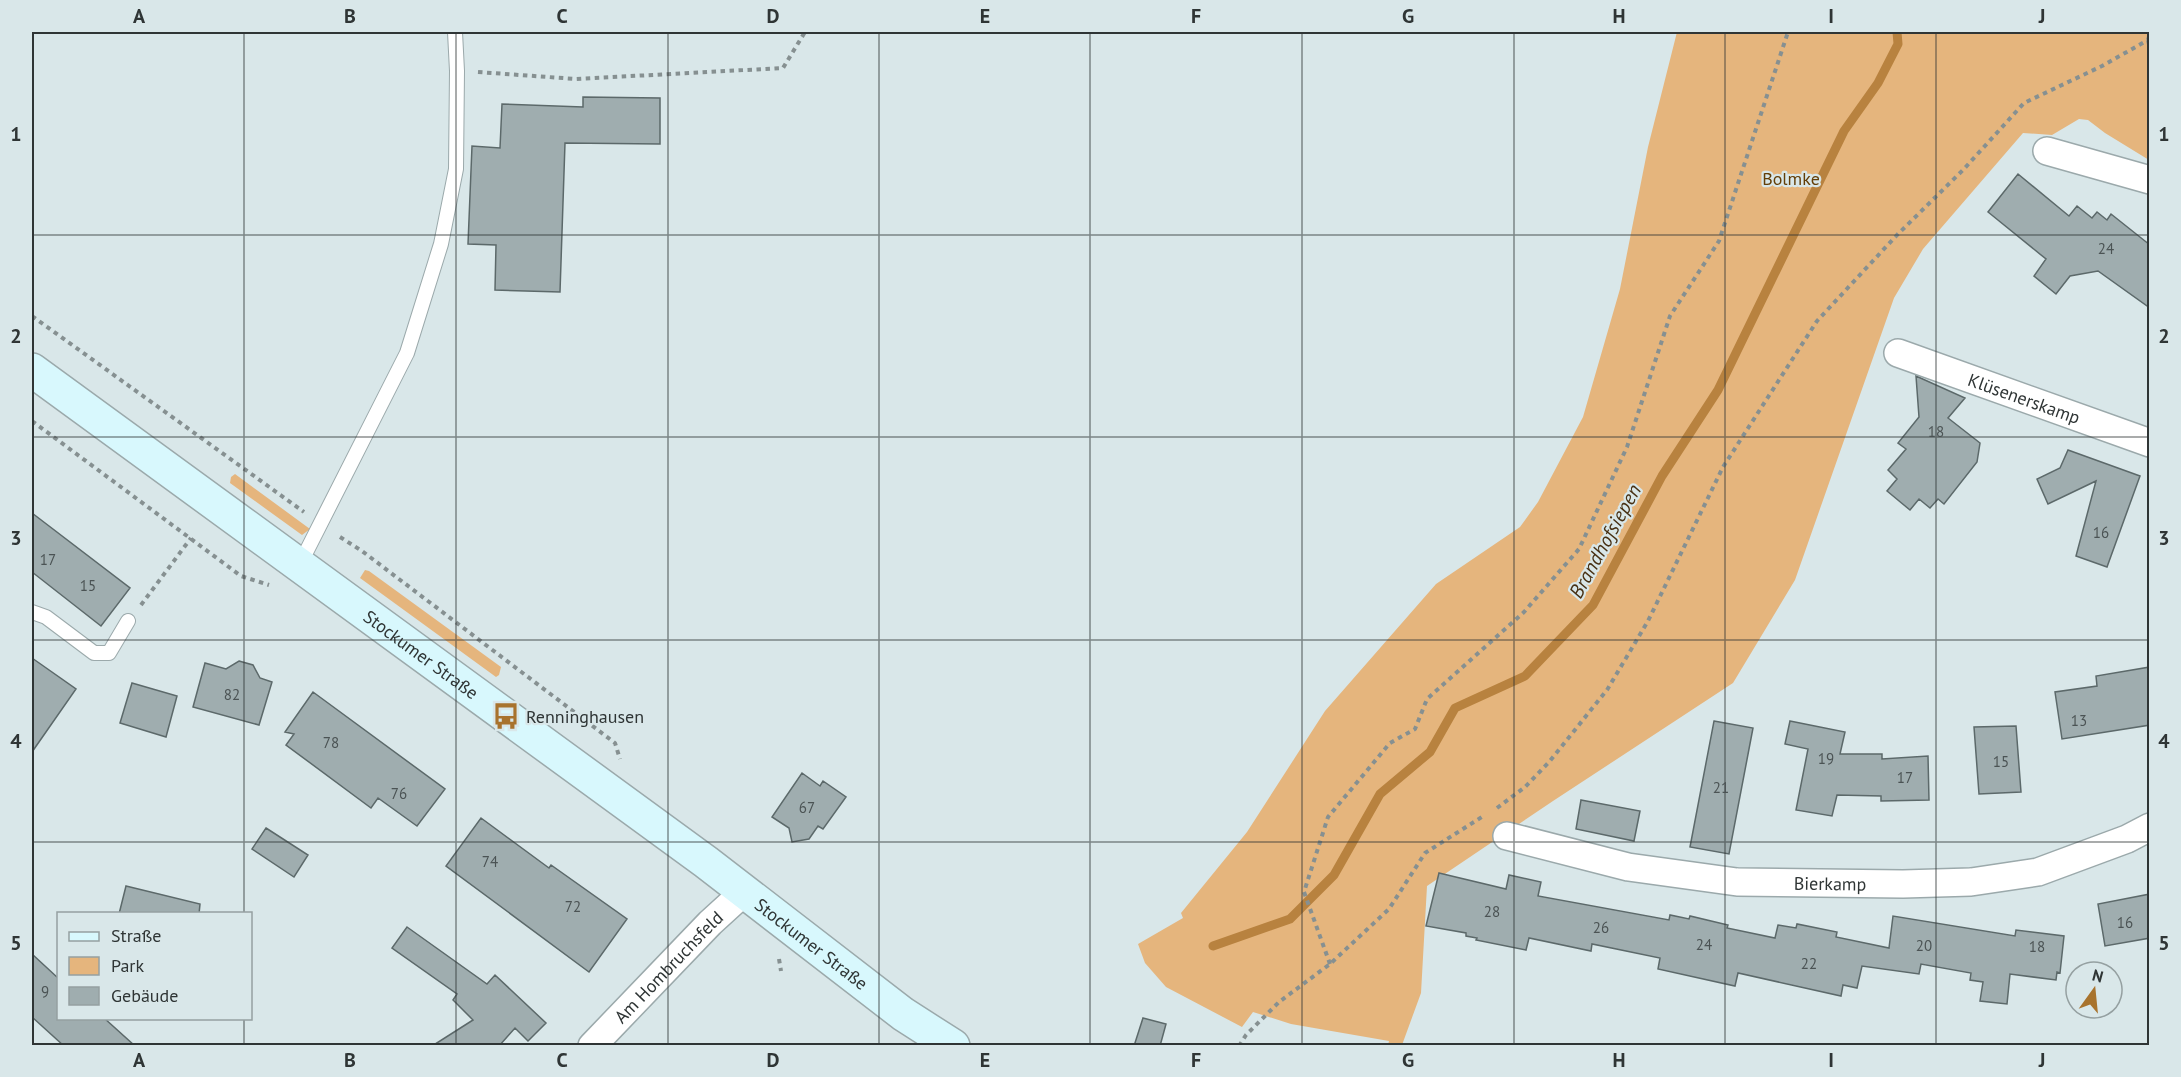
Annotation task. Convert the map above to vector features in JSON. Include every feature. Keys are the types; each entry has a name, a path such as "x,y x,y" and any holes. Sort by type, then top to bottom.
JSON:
{"main road":[{"name":"Stockumer Straße","path":"32,369 744,892 903,1014 953,1046"}],"street":[{"path":"2047,151 2150,180"},
{"name":"Klüsenerskamp","path":"1898,353 2150,443"},
{"name":"Bierkamp","path":"1507,836 1628,867 1737,882 1903,884 1971,882 2038,872 2127,839 2150,827"},
{"name":"Am Hombruchsfeld","path":"592,1046 710,923 744,892"}],"lane":[{"path":"299,566 407,353 441,244 456,169 455,32"},
{"path":"32,612 46,617 94,653 109,653 128,621"}],"path":[{"path":"457,71 576,79 783,68 805,32"},
{"path":"1330,963 1304,892 1328,818 1390,743 1415,729 1427,699 1524,612 1579,549 1627,447 1671,316 1719,242 1788,32"},
{"path":"2150,33 2148,40 2150,49"},
{"path":"1239,1046 1246,1035 1279,1002 1330,963 1389,909 1425,853 1525,787 1549,762 1606,690 1648,621 1723,467 1817,321 1963,170 2024,103 2102,66 2148,40"},
{"path":"32,316 321,525 362,551 615,743"},
{"path":"32,421 241,576"},
{"path":"128,621 191,538"}],"green space":[{"name":"Bolmke","path":"1677,32 2149,32 2149,160 2088,120 2079,119 2052,135 2023,133 1923,249 1894,298 1795,580 1733,683 1427,886 1421,993 1402,1045 1388,1045 1389,1041 1291,1024 1253,1012 1242,1027 1166,987 1145,963 1138,944 1183,918 1181,913 1247,832 1325,711 1436,584 1520,527 1538,502 1583,417 1620,289 1648,147"},
{"path":"235,474 310,529 302,535 230,483 231,477"},
{"path":"365,570 501,667 499,675 496,677 360,578"}],"building":[{"path":"583,97 660,98 660,144 565,143 560,292 495,290 496,245 468,244 472,146 500,148 502,104 583,107"},
{"path":"2018,174 2069,216 2077,206 2092,218 2097,212 2107,220 2111,214 2150,245 2150,308 2098,271 2070,276 2056,294 2034,276 2046,259 1988,212"},
{"path":"1916,376 1965,398 1948,418 1980,443 1977,462 1944,504 1938,499 1930,508 1919,499 1910,510 1887,491 1897,479 1888,470 1906,449 1898,443 1919,417"},
{"path":"2068,450 2140,476 2107,567 2076,556 2096,481 2048,504 2037,479 2060,468"},
{"path":"32,513 130,588 101,626 32,572"},
{"path":"32,658 76,689 32,752"},
{"path":"239,661 253,665 260,678 272,682 259,725 193,707 205,663 226,669"},
{"path":"2150,667 2150,725 2062,739 2055,692 2097,686 2096,676"},
{"path":"132,683 177,696 166,737 120,723"},
{"path":"313,692 445,789 417,826 378,798 371,808 286,745 294,734 285,732"},
{"path":"1714,721 1753,728 1729,854 1690,847"},
{"path":"1790,721 1845,732 1840,754 1882,754 1882,759 1928,756 1929,800 1881,801 1881,796 1837,795 1832,816 1796,810 1808,749 1785,744"},
{"path":"2016,726 2021,792 1979,794 1974,727"},
{"path":"802,773 820,786 823,781 846,797 823,829 818,826 809,839 792,842 789,828 772,817"},
{"path":"1581,800 1640,811 1634,841 1576,829"},
{"path":"481,818 549,868 551,865 627,919 589,972 446,866"},
{"path":"266,828 308,855 294,877 252,849"},
{"path":"1439,873 1506,889 1509,875 1541,882 1538,896 1669,920 1670,915 1689,919 1690,916 1728,925 1727,928 1775,938 1778,925 1796,928 1797,924 1837,932 1836,937 1889,948 1893,916 2015,936 2016,930 2064,936 2060,973 2057,972 2056,980 2010,974 2007,1004 1980,1001 1983,982 1970,980 1971,973 1921,964 1919,974 1862,966 1857,988 1843,985 1841,996 1738,973 1735,986 1658,969 1660,958 1592,944 1591,951 1529,938 1526,950 1476,940 1477,938 1466,936 1466,933 1426,926"},
{"path":"126,886 200,904 199,912 120,912"},
{"path":"2150,894 2150,938 2105,946 2098,904"},
{"path":"407,927 487,984 495,975 546,1023 528,1041 515,1028 499,1046 432,1046 473,1020 453,1000 457,994 392,948"},
{"path":"32,954 57,977 57,1020 106,1020 135,1046 64,1046 32,1017"},
{"path":"1143,1018 1166,1024 1160,1046 1134,1046"}],"waterway":[{"name":"Brandhofsiepen","path":"1213,946 1290,919 1334,875 1380,794 1430,752 1455,708 1525,676 1593,605 1662,476 1718,390 1844,131 1878,83 1898,44 1897,32"}],"place":[{"name":"Renninghausen","path":"506,716"}]}
